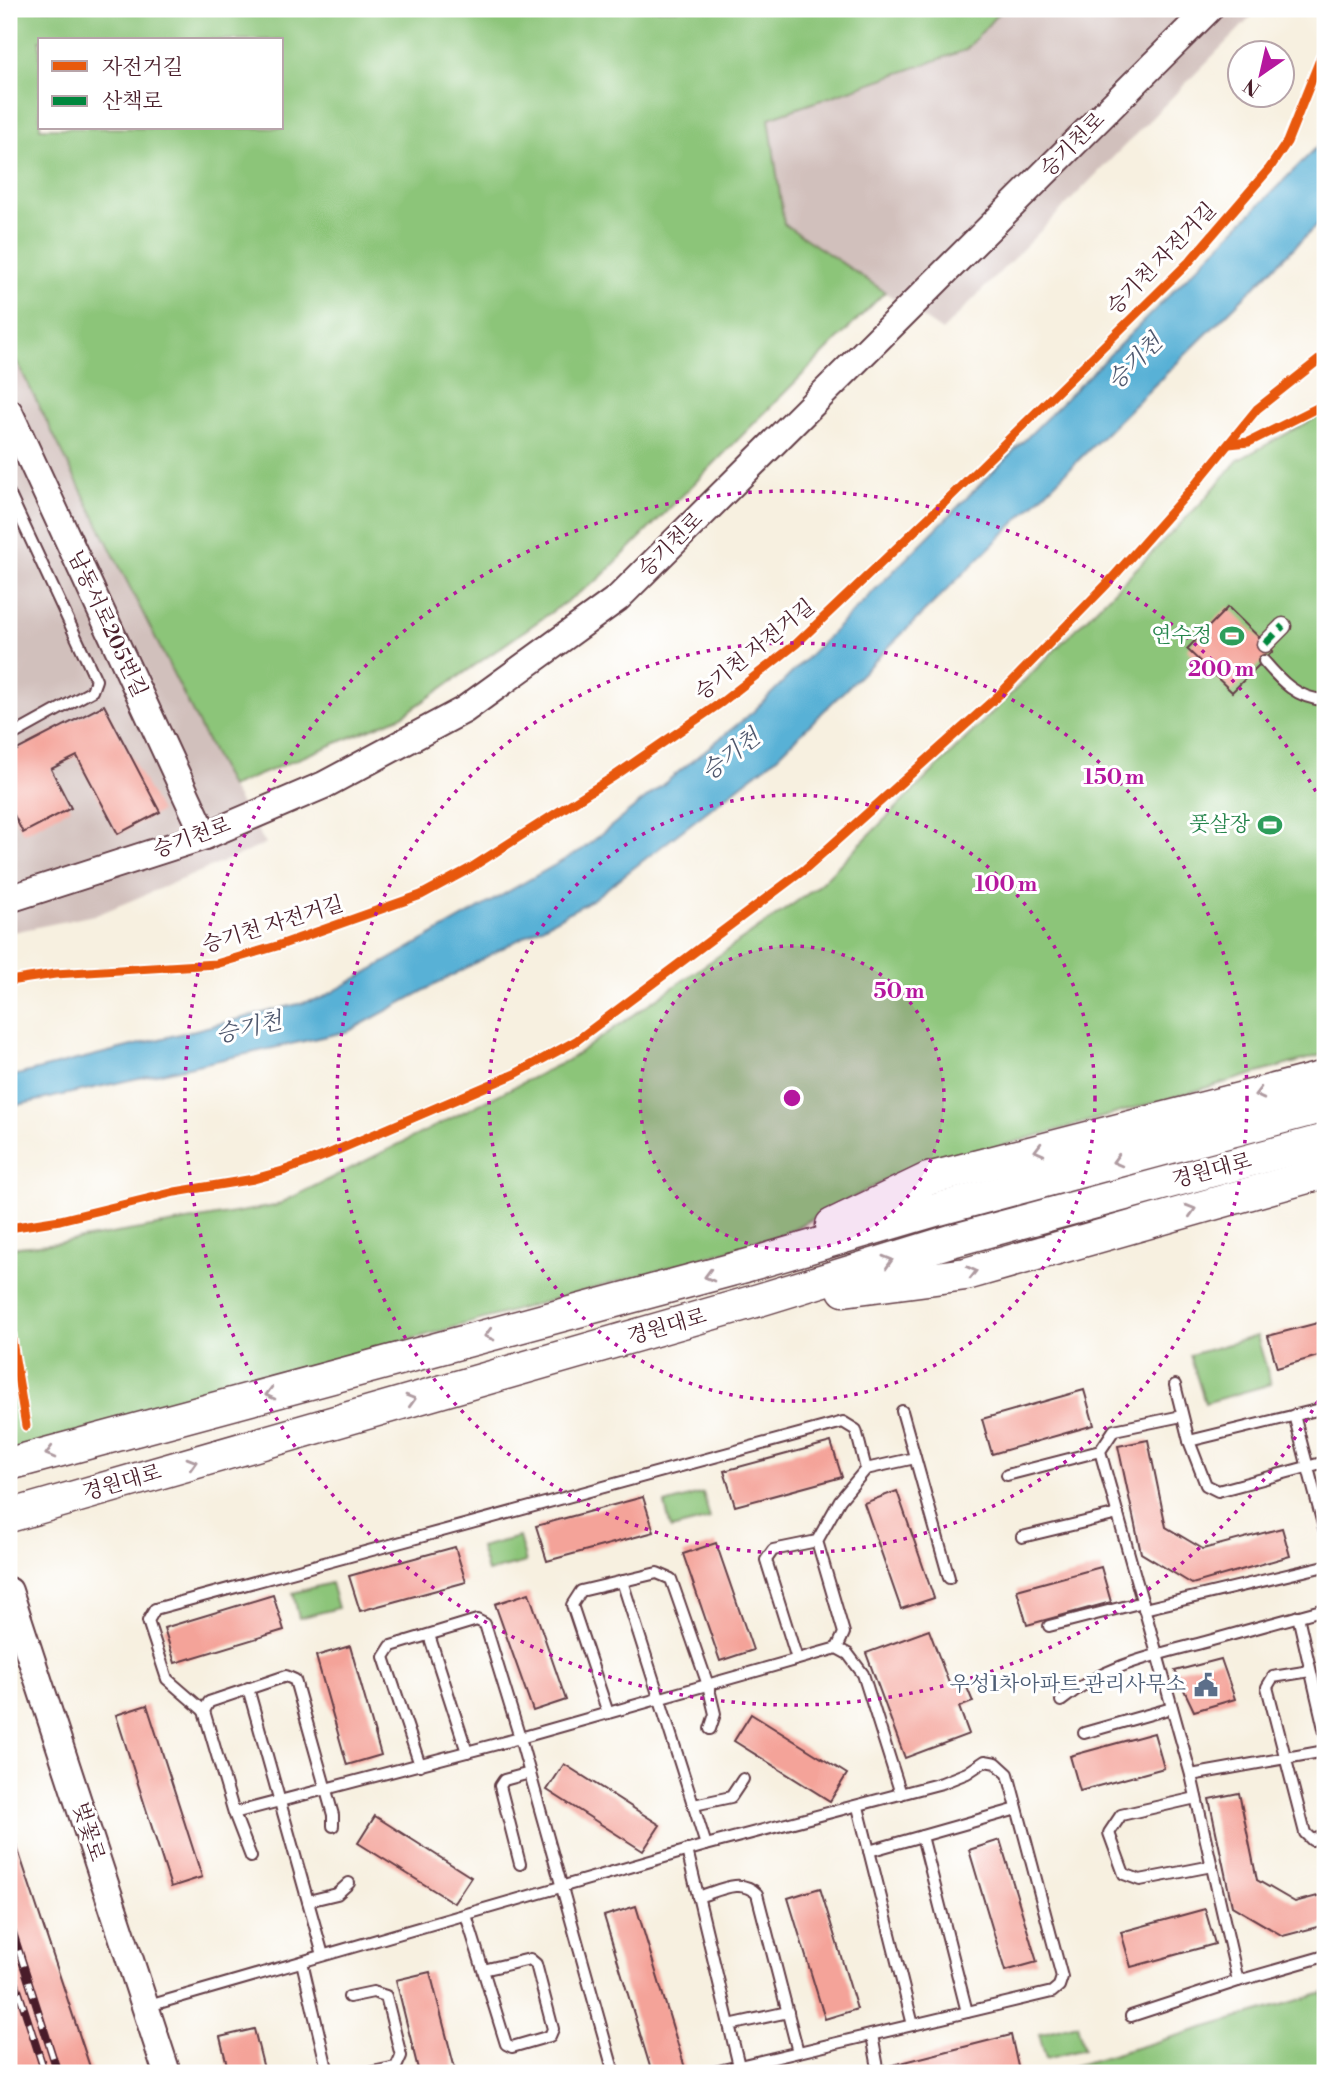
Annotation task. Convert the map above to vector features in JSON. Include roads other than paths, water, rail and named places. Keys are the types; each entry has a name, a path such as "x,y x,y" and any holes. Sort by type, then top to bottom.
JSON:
{"main road":[{"path":"745,1266 928,1178 1325,1077"},
{"name":"경원대로","path":"9,1464 745,1266 939,1209 1325,1106"},
{"name":"경원대로","path":"9,1516 759,1300 951,1241 1325,1140"},
{"path":"759,1300 966,1274 1325,1171"}],"street":[{"name":"승기천로","path":"9,899 205,836 324,785 464,710 618,598 1209,9"},
{"name":"남동서로205번길","path":"9,412 205,836"},
{"path":"1265,644 1283,626"},
{"name":"벚꽃로","path":"9,1591 167,2073"}],"lane":[{"path":"9,493 96,680 92,691 9,737"},
{"path":"1264,661 1284,684 1298,693 1325,699"},
{"path":"1175,1385 1189,1441 1206,1485 1218,1491 1325,1462"},
{"path":"1189,1441 1325,1408"},
{"path":"902,1411 949,1578"},
{"path":"1294,1415 1325,1532"},
{"path":"1007,1475 1100,1451 1114,1430 1182,1416"},
{"path":"251,1857 234,1813 204,1711 167,1679 148,1621 155,1609 843,1422 856,1430 866,1469"},
{"path":"1100,1451 1191,1775 1238,1981"},
{"path":"837,1648 844,1633 817,1541 840,1500 866,1469 915,1458"},
{"path":"1022,1537 1118,1514"},
{"path":"797,1659 766,1560 773,1550 817,1541"},
{"path":"1049,1626 1325,1566"},
{"path":"608,1713 572,1605 581,1591 657,1573 671,1579 708,1685 715,1714 710,1729"},
{"path":"622,1581 706,1845"},
{"path":"1061,1701 1080,1686 1107,1671 1157,1654 1325,1609"},
{"path":"1298,1616 1325,1733"},
{"path":"420,1765 384,1657 391,1646 477,1620 485,1624 520,1738 614,2073"},
{"path":"429,1635 467,1752"},
{"path":"234,1813 520,1738 837,1648 848,1654 863,1674 901,1794"},
{"path":"1311,1671 1273,1677 1267,1687 1305,1833 1312,1840 1325,1836"},
{"path":"204,1711 209,1702 286,1675 295,1680 333,1815 333,1826"},
{"path":"248,1688 323,1955"},
{"path":"1084,1733 1172,1708"},
{"path":"1191,1775 1325,1751"},
{"path":"145,2007 687,1850 942,1783 967,1773 985,1761 996,1763 1007,1774 1017,1809 1062,1977 1059,1986 1052,1992 710,2073"},
{"path":"520,1864 500,1786 504,1780 530,1773"},
{"path":"694,1805 731,1797 743,1779"},
{"path":"1196,1798 1121,1815 1109,1833 1124,1874 1140,1880 1212,1866"},
{"path":"858,1807 913,2025"},
{"path":"869,1851 1017,1809"},
{"path":"922,1836 967,2012"},
{"path":"687,1850 739,2066"},
{"path":"308,1901 337,1894 349,1883"},
{"path":"698,1896 741,1884 757,1894 799,2052"},
{"path":"466,1914 483,1970 506,2043 512,2047 550,2036 552,2029 536,1964 530,1959 483,1970"},
{"path":"1131,2016 1325,1956"},
{"path":"302,1962 328,2073"},
{"path":"349,1997 373,1992 386,1996 401,2056 396,2067 368,2073"},
{"path":"729,2025 788,2012"},
{"path":"872,2035 877,2073"}],"water":[{"name":"승기천","path":"1325,139 1325,217 776,758 592,900 349,1031 9,1107 9,1077 322,998 583,849 754,711"}],"railway":[{"path":"9,1920 58,2073"},
{"path":"9,1962 45,2073"}],"place":[{"name":"연수정","path":"1232,636"},
{"name":"풋살장","path":"1270,825"},
{"name":"우성1차아파트 관리사무소","path":"1206,1685"}]}
